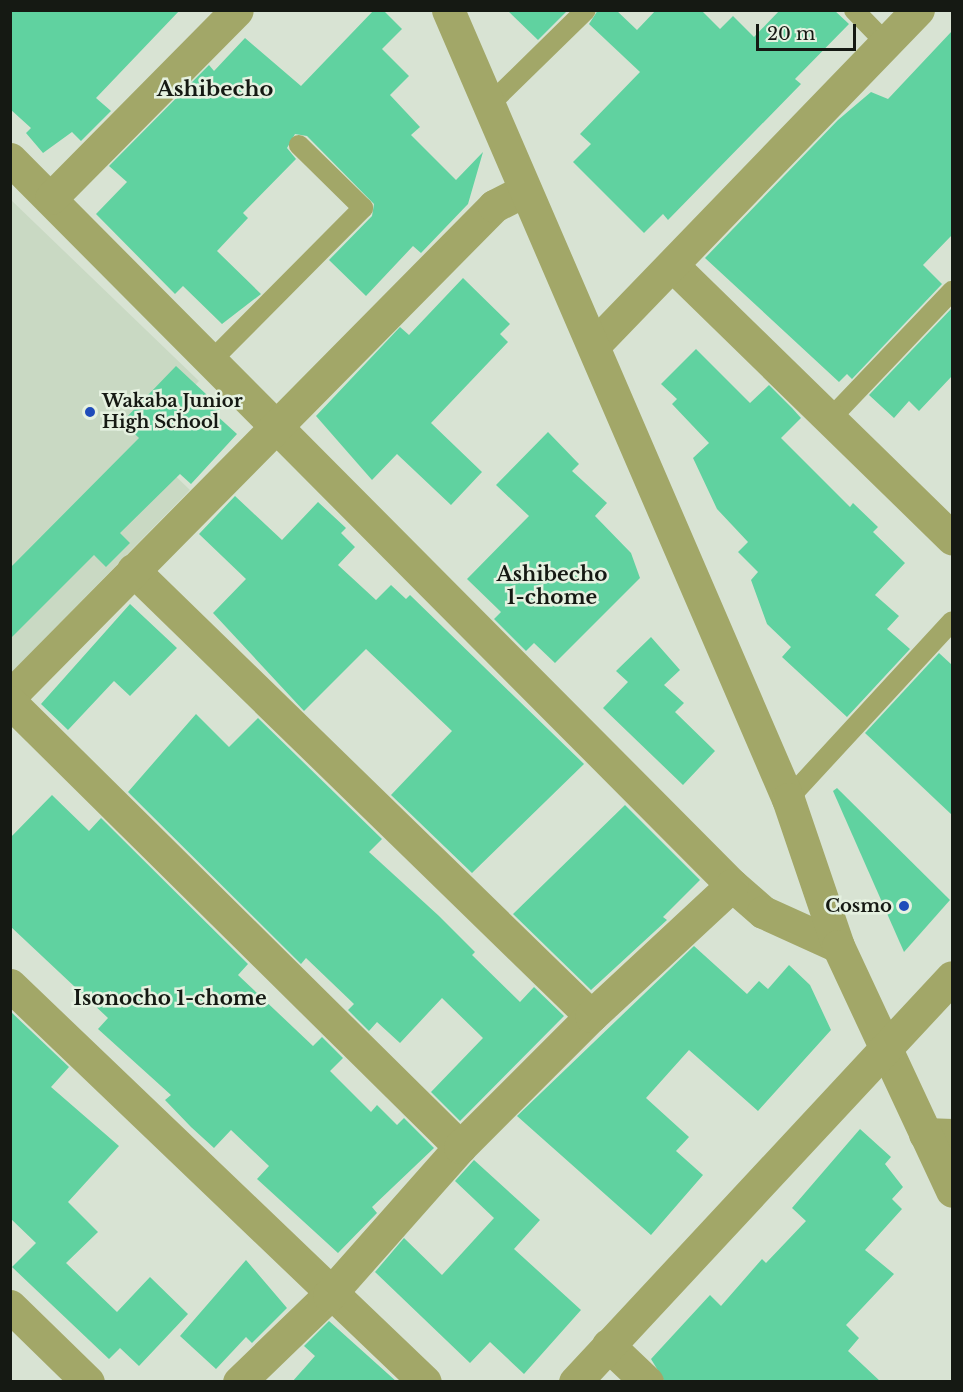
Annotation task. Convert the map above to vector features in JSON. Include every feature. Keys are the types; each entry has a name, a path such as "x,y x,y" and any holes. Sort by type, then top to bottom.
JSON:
{"street":[{"path":"448,10 490,104 523,190 595,344 788,799 838,946 886,1051 939,1135 952,1191"},
{"path":"595,344 673,266 918,10"},
{"path":"51,198 221,16"},
{"path":"10,159 277,423 732,885 763,912 838,946"},
{"path":"10,696 277,423 494,206 523,190"},
{"path":"673,266 952,538"},
{"path":"133,570 591,1016"},
{"path":"10,702 460,1148"},
{"path":"239,1382 328,1295 460,1148 591,1016 732,885"},
{"path":"575,1382 886,1051 952,977"},
{"path":"10,986 328,1295 425,1382"},
{"path":"10,1306 88,1382"},
{"path":"608,1345 647,1382"}],"lane":[{"path":"490,104 586,10"},
{"path":"854,10 886,43"},
{"path":"213,359 363,208 298,146"},
{"path":"830,419 952,291"},
{"path":"788,799 952,621"}],"shaded area":[{"name":"Wakaba Junior High School","path":"10,199 199,381 141,443 190,490 11,673"}],"building":[{"path":"10,10 180,10 96,98 111,111 81,141 72,132 43,153 26,133 31,128 10,109"},
{"path":"374,10 383,10 402,29 382,49 409,76 390,95 420,127 411,135 456,180 483,152 468,204 421,253 413,246 366,296 329,260 372,216 374,204 307,136 295,134 287,148 296,159 243,213 248,218 217,251 261,294 222,324 183,286 175,294 96,214 127,182 109,166 209,65 214,71 245,38 301,86"},
{"path":"507,10 568,10 538,40"},
{"path":"598,10 616,10 637,30 656,10 701,10 720,29 733,16 754,37 780,10 834,10 849,24 795,79 801,84 668,220 663,214 644,233 573,162 591,144 580,134 640,72 589,24"},
{"path":"952,31 952,235 923,265 942,284 852,379 847,374 839,382 705,258 838,120 871,92 888,99"},
{"path":"463,278 510,324 500,334 508,342 431,423 482,472 451,505 397,454 372,480 316,416 400,327 409,335"},
{"path":"952,308 952,376 919,411 909,401 894,418 869,395"},
{"path":"696,349 750,403 769,385 792,408 801,418 781,438 850,507 853,503 878,527 873,532 905,563 875,595 899,616 887,629 910,649 847,717 782,657 791,647 767,624 751,580 758,572 738,552 748,542 717,509 693,458 709,443 672,404 677,399 661,384"},
{"path":"176,366 221,408 215,414 237,434 191,484 180,474 120,533 130,543 106,567 94,555 10,639 10,568 139,438 122,422"},
{"path":"548,432 579,464 572,471 607,503 595,516 631,553 640,578 555,663 534,643 526,651 494,619 501,612 467,579 529,516 496,485"},
{"path":"235,496 282,540 318,502 346,528 341,533 355,547 338,565 376,600 391,585 406,599 410,595 584,764 472,873 391,795 452,731 366,649 304,711 213,613 246,579 199,534"},
{"path":"130,604 177,648 130,696 114,681 68,730 41,704"},
{"path":"651,637 680,670 664,685 684,703 675,712 715,751 683,785 603,708 628,682 616,671"},
{"path":"939,653 952,665 952,815 865,733"},
{"path":"196,714 229,747 258,718 382,839 369,852 439,916 475,952 472,955 520,1002 534,987 564,1016 460,1121 431,1092 483,1038 442,998 400,1043 377,1022 369,1031 348,1010 354,1004 306,958 301,964 128,792"},
{"path":"837,788 950,900 904,952 833,791"},
{"path":"52,795 89,831 101,818 248,964 238,975 313,1046 322,1037 343,1058 330,1071 371,1112 377,1105 397,1125 404,1118 434,1148 372,1207 377,1213 338,1253 257,1179 269,1166 231,1130 214,1148 191,1127 165,1100 171,1095 98,1029 108,1018 10,926 10,838"},
{"path":"625,805 700,880 663,917 667,920 591,990 513,914"},
{"path":"694,946 747,994 759,981 768,989 789,965 810,985 831,1030 758,1111 689,1050 646,1098 689,1137 676,1151 703,1175 651,1235 517,1116"},
{"path":"10,1011 69,1067 51,1087 119,1146 68,1202 98,1232 66,1263 117,1312 150,1277 188,1314 139,1366 120,1348 109,1359 12,1267 36,1243 10,1218"},
{"path":"860,1129 891,1157 885,1164 903,1187 892,1199 902,1209 865,1250 894,1274 846,1325 859,1338 848,1351 881,1382 665,1382 651,1359 710,1295 721,1306 762,1259 766,1263 806,1221 792,1208"},
{"path":"474,1160 540,1220 514,1249 581,1310 524,1374 490,1342 470,1363 375,1272 404,1238 442,1275 494,1218 455,1181"},
{"path":"246,1260 287,1308 252,1343 246,1337 216,1369 180,1336"},
{"path":"329,1321 397,1382 292,1382 315,1356 304,1346"}],"place":[{"name":"Wakaba Junior High School","path":"90,412"},
{"name":"Cosmo","path":"904,906"}],"district":[{"name":"Ashibecho","path":"215,89"},
{"name":"Ashibecho 1-chome","path":"552,586"},
{"name":"Isonocho 1-chome","path":"170,998"}]}
